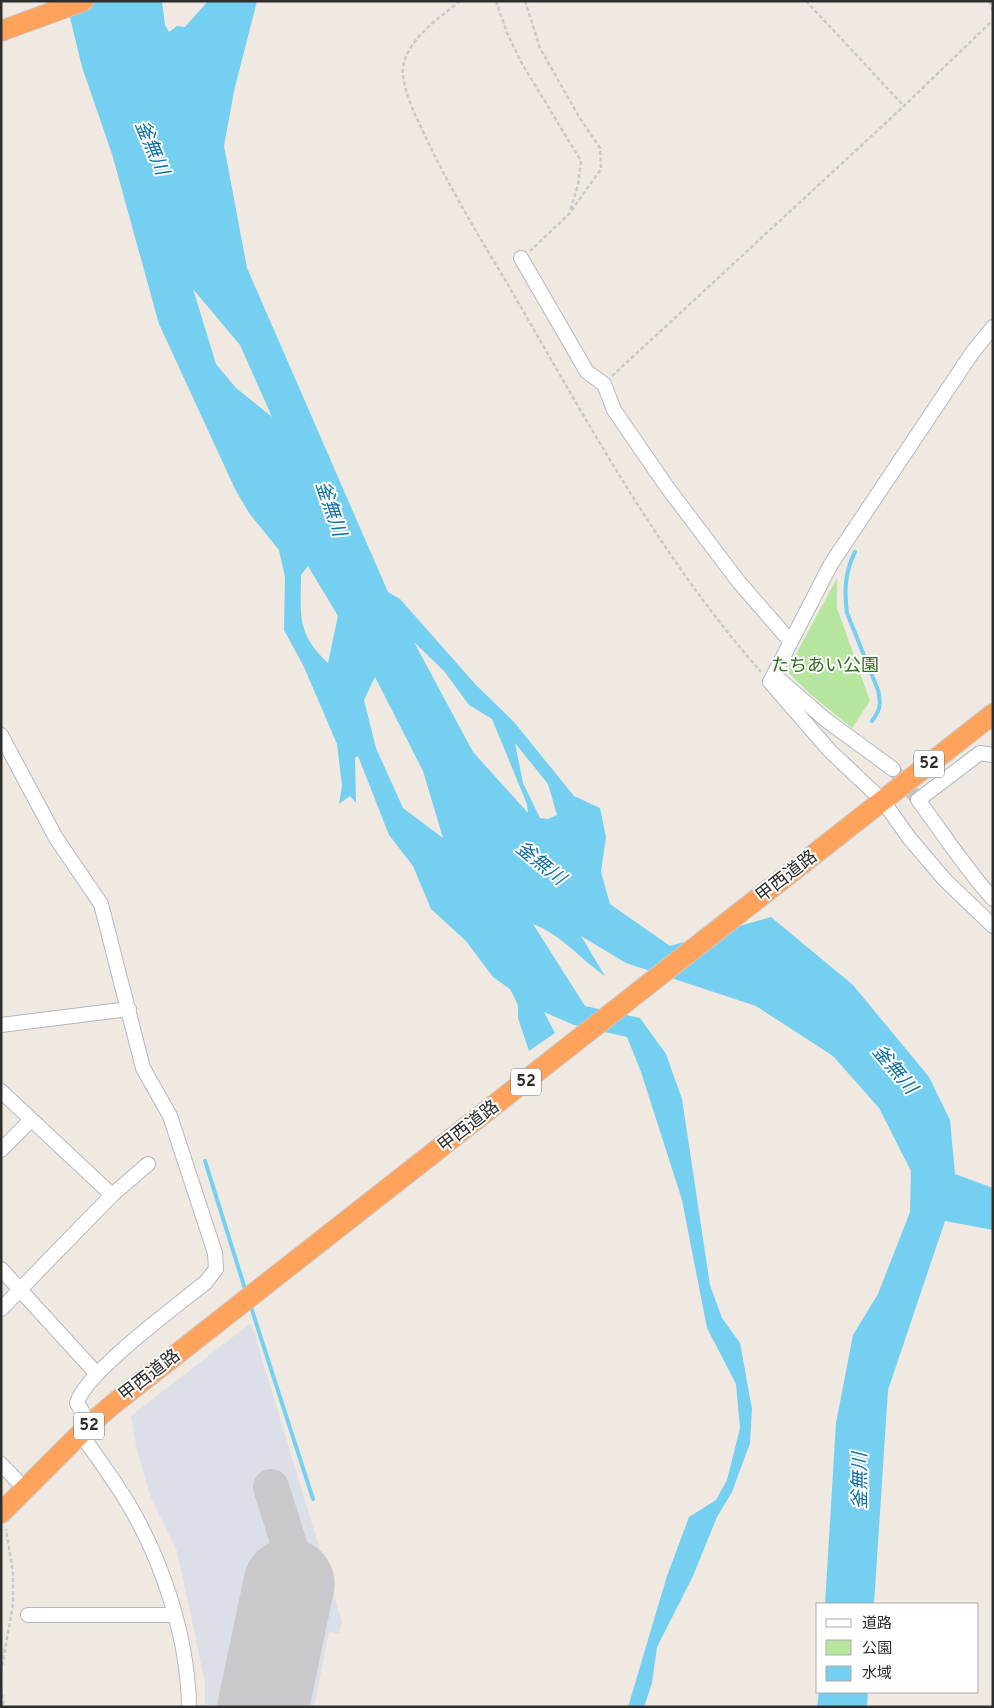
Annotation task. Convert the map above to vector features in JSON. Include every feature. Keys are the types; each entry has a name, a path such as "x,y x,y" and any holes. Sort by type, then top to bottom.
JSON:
{"highway":[{"path":"1,32 83,1"},
{"name":"甲西道路","path":"2,1513 86,1429 185,1349 993,714"}],"street":[{"path":"521,258 587,372 604,384 614,410 667,487 738,581 790,641"},
{"path":"993,327 972,353 909,450 831,564 770,682 830,751 883,801 910,839 945,880 993,926"},
{"path":"774,675 826,720 893,769"},
{"path":"1,735 56,838 101,904 143,1068 170,1116 187,1163 197,1203 215,1254 216,1269 206,1282 96,1373 79,1394 77,1403 86,1429 151,1547 174,1615 185,1661 189,1707"},
{"path":"993,755 980,753 918,800 958,853 974,878 993,899"},
{"path":"1,1025 129,1009"},
{"path":"1,1091 112,1195"},
{"path":"1,1150 31,1120"},
{"path":"1,1309 112,1195 148,1164"},
{"path":"1,1268 96,1373"},
{"path":"1,1464 26,1490"},
{"path":"28,1615 174,1615"}],"path":[{"path":"496,1 507,33 521,62 581,161 578,185 569,214"},
{"path":"521,258 569,214 601,169 600,148 579,117 540,48 525,1"},
{"path":"806,1 904,106"},
{"path":"988,1 993,12"},
{"path":"604,384 629,358 904,106 993,20"},
{"path":"1,1672 13,1604 13,1573 2,1513"},
{"path":"1,1688 4,1707"}],"shaded area":[{"path":"251,1323 342,1622 339,1634 329,1632 314,1707 205,1707 205,1682 177,1551 151,1498 137,1450 131,1416"}],"green space":[{"name":"たちあい公園","path":"837,578 837,608 870,701 852,728 810,694 787,671"}],"water":[{"name":"釜無川","path":"66,1 162,1 165,25 169,32 177,26 185,27 208,1 257,1 234,91 224,146 247,268 388,592 400,599 476,685 514,722 574,796 600,808 606,837 601,872 610,904 670,946 771,917 853,985 929,1077 950,1120 955,1174 993,1188 993,1230 945,1221 888,1390 874,1603 825,1603 836,1423 853,1335 878,1294 910,1212 911,1171 879,1108 833,1056 756,1006 626,963 581,936 605,976 553,934 533,924 585,1006 640,1018 666,1054 682,1099 710,1285 722,1318 740,1343 752,1409 750,1443 732,1492 717,1517 693,1576 657,1647 652,1683 644,1707 628,1707 667,1576 689,1517 716,1500 727,1480 740,1428 736,1384 707,1328 682,1200 641,1072 627,1037 574,1025 544,1012 555,1033 529,1051 518,1018 518,1005 510,989 493,977 466,941 431,909 413,866 389,835 358,756 355,758 356,803 350,796 339,804 342,786 337,744 304,667 284,630 285,577 279,550 249,513 235,489 159,324 112,154 82,67","holes":["193,289 240,345 272,417 236,388 216,364","308,566 338,616 328,663 310,642 305,633 301,613 301,575","414,642 444,671 469,705 492,719 527,804 528,813 473,752","375,677 423,771 443,838 403,808 376,748 364,700","515,743 548,784 557,815 548,819 540,818 523,783"]},
{"path":"819,1693 868,1693 867,1707 817,1707"}],"waterway":[{"path":"855,552 847,574 846,605 847,613 878,690 879,706 872,721"},
{"path":"205,1161 246,1292"},
{"path":"250,1304 313,1499"}],"taxiway":[{"path":"271,1487 294,1560 289,1584"}],"runway":[{"path":"263,1707 289,1584"}],"tunnel":[{"path":"893,769 918,800"}]}
